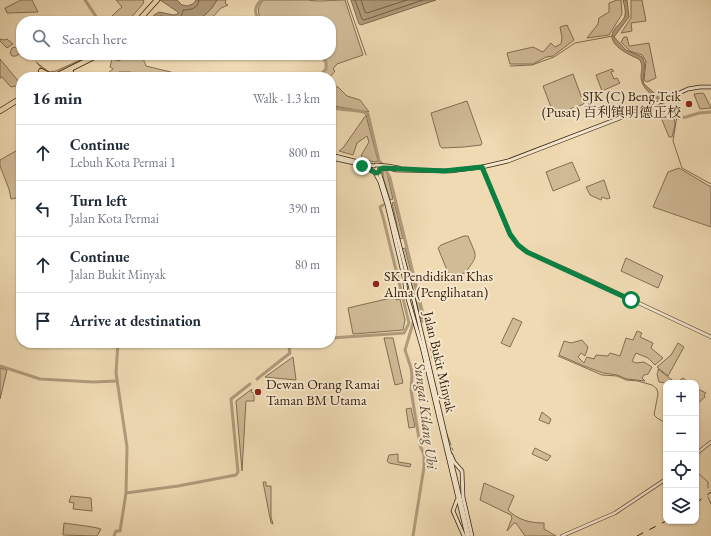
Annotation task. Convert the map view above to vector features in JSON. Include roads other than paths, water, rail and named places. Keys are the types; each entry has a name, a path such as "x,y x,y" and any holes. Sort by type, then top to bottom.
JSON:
{"highway":[{"path":"141,16 155,0"},
{"path":"66,72 88,60"},
{"path":"71,72 94,60"},
{"path":"0,111 16,101"}],"main road":[{"path":"374,172 389,167 400,169 450,171 482,167 518,158 688,90 700,87 711,87"},
{"path":"336,156 375,166 381,169"},
{"path":"336,159 359,164 374,172"},
{"path":"374,172 372,169 375,166"},
{"name":"Jalan Bukit Minyak","path":"381,169 411,291 458,499 469,536"},
{"name":"Jalan Bukit Minyak","path":"374,172 380,182 387,206 412,315 418,324 450,453 463,516"},
{"path":"406,286 415,311 411,291"},
{"path":"450,453 454,462 461,468 462,471 463,497 469,536"},
{"path":"454,475 456,469 461,468"},
{"path":"453,510 458,499"},
{"path":"453,510 457,508 463,516"},
{"path":"453,510 464,536"}],"street":[{"path":"482,167 510,234 518,245 527,252 711,337"},
{"path":"698,452 711,442"},
{"path":"562,536 623,509 663,481"}],"water":[{"path":"160,0 177,0 182,5 187,6 193,4 196,0 217,0 211,9 203,16 154,16 159,12 174,15 178,14 178,12"},
{"path":"351,0 436,0 361,25 359,24"},
{"path":"623,0 627,0 629,17 614,37 626,50 642,57 644,60 644,84 661,99 659,100 649,92 642,83 642,65 639,59 624,52 615,44 613,40 612,35 614,30 625,15"}],"waterway":[{"path":"85,0 96,16"},
{"name":"Sungai Kilang Ubi","path":"256,16 257,5 261,0"},
{"path":"347,0 366,55"},
{"path":"510,66 532,65 554,57 575,43 613,36"},
{"name":"Sungai Kilang Ubi","path":"323,72 326,69 326,62 324,60"},
{"path":"660,100 678,118 711,112"},
{"name":"Sungai Kilang Ubi","path":"336,108 361,111 368,114 379,161 390,178 425,320 422,321"},
{"path":"677,116 673,141 682,168 711,184"},
{"path":"336,338 404,333 409,323 380,207 383,205"},
{"path":"425,320 432,358"},
{"name":"Sungai Kilang Ubi","path":"413,323 405,350 411,368 411,390 420,445 424,455 424,467 413,536"},
{"path":"114,536 116,531 120,531 126,493 127,447 116,373 118,348"},
{"path":"257,379 290,353 289,348"},
{"path":"558,356 602,375 617,376 626,380 638,381 652,385 657,389 658,394 654,415 663,421"},
{"path":"0,366 40,379 93,382 117,381"},
{"path":"126,493 178,486 236,475 238,472 231,399 250,384"},
{"path":"447,434 451,445"},
{"path":"699,474 708,482 708,488"},
{"path":"708,497 711,504"}],"railway":[{"path":"699,501 711,492"},
{"path":"637,536 663,523"}],"place":[{"name":"SJK (C) Beng Teik (Pusat) 百利镇明德正校","path":"689,104"},
{"name":"SK Pendidikan Khas Alma (Penglihatan)","path":"376,284"},
{"name":"Dewan Orang Ramai Taman BM Utama","path":"258,392"}]}
